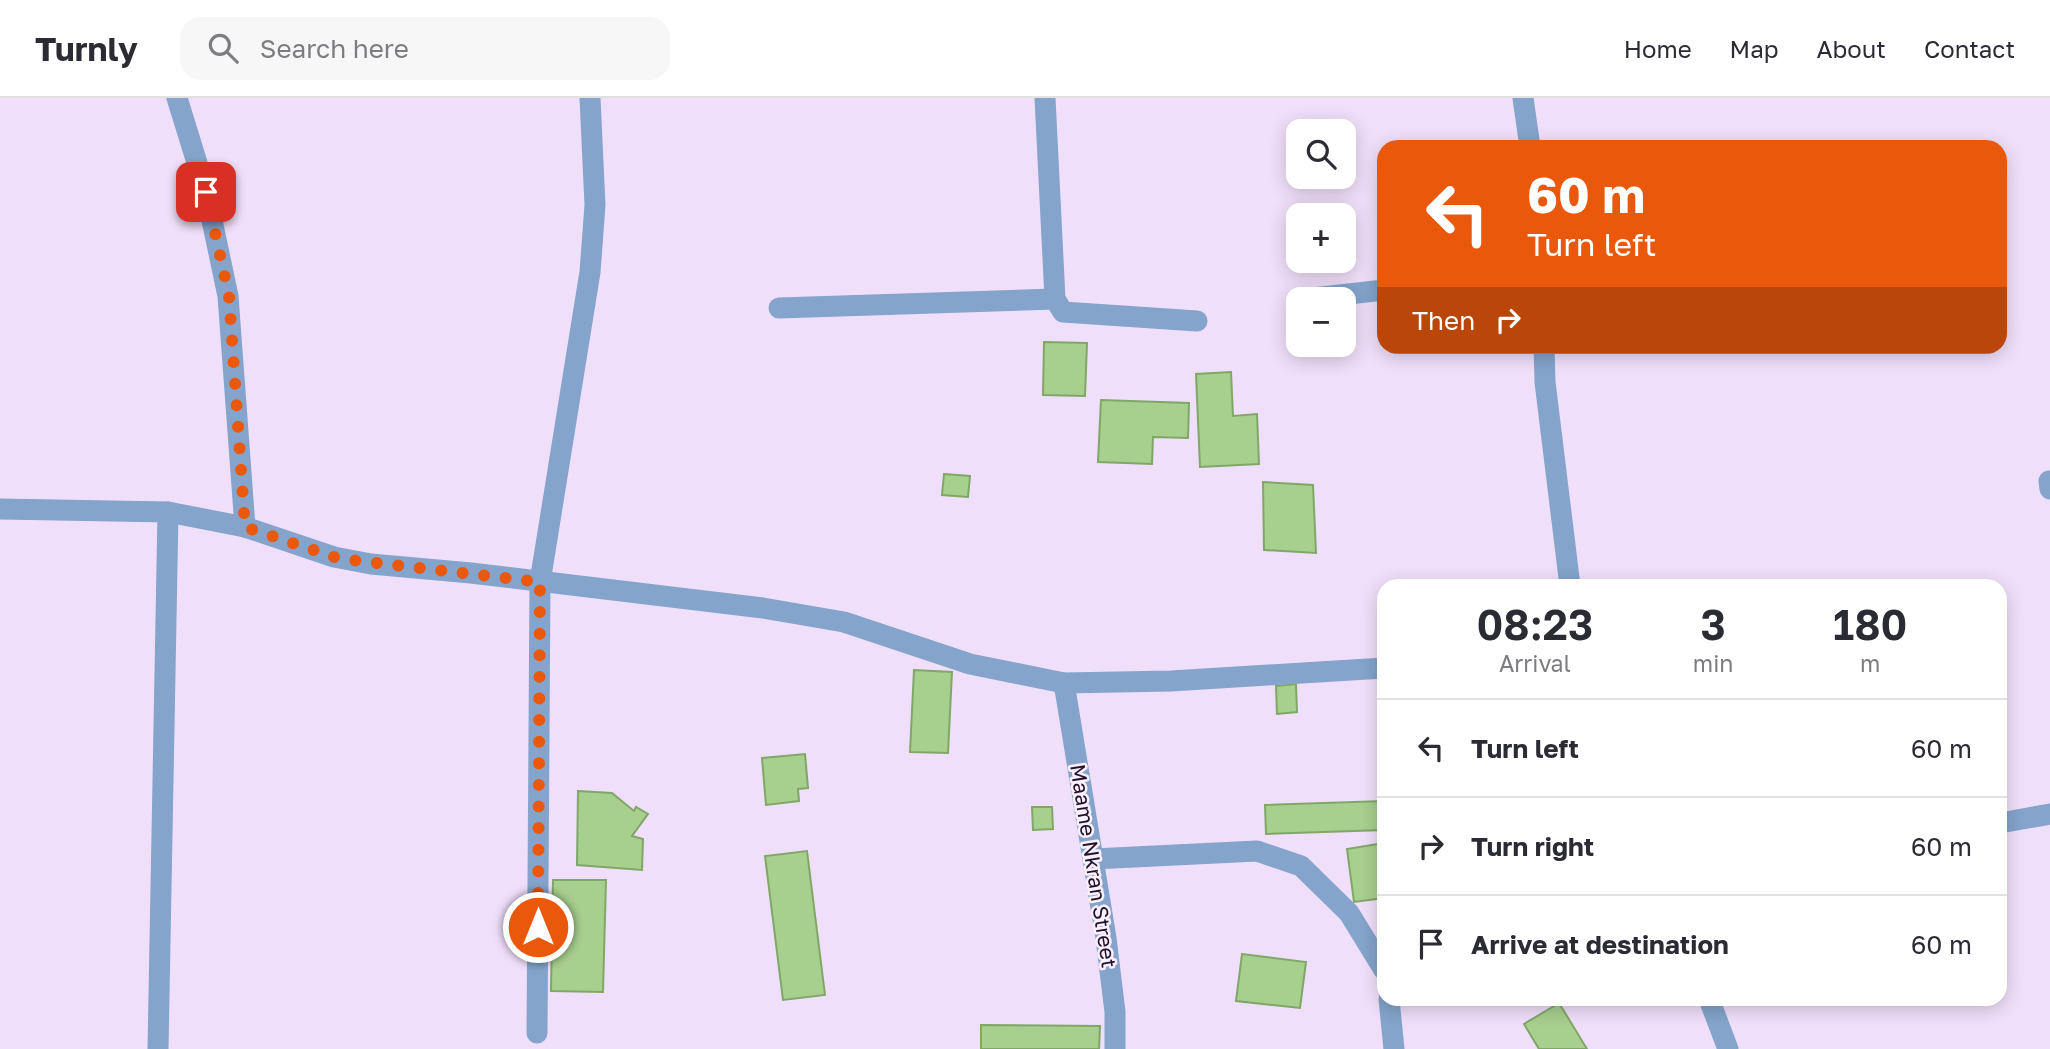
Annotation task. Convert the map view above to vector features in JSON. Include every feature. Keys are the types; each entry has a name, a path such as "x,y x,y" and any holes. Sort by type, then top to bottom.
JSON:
{"street":[{"path":"177,98 206,192 229,296 245,527"},
{"path":"537,1033 540,582 590,272 595,205 590,98"},
{"path":"1045,98 1055,299 1063,312 1196,321"},
{"path":"1524,98 1529,140"},
{"path":"1356,293 1377,291"},
{"path":"779,308 1055,299"},
{"path":"1544,354 1545,382 1569,579"},
{"path":"0,509 168,512 245,527 334,557 383,565 763,608 844,622 970,663 1064,683 1171,681 1377,668"},
{"path":"158,1049 168,512"},
{"name":"Maame Nkran Street","path":"1064,683 1114,1000 1115,1049"},
{"path":"2007,822 2050,814"},
{"path":"1093,859 1257,851 1301,866 1349,913 1377,959"},
{"path":"1391,1006 1394,1049"},
{"path":"1712,1006 1728,1049"}],"building":[{"path":"1044,342 1087,343 1085,396 1043,395"},
{"path":"1231,372 1233,416 1257,414 1259,464 1200,467 1196,374"},
{"path":"1101,400 1189,403 1188,438 1153,437 1152,464 1098,462"},
{"path":"944,474 970,476 968,497 942,495"},
{"path":"1263,482 1313,485 1316,553 1264,550"},
{"path":"914,670 952,672 948,753 910,752"},
{"path":"1296,684 1297,712 1277,714 1276,686"},
{"path":"805,754 808,788 798,789 799,801 766,805 762,758"},
{"path":"578,791 612,793 634,811 636,807 648,814 632,836 643,839 642,870 577,865"},
{"path":"1377,801 1377,830 1266,834 1265,805"},
{"path":"1032,807 1052,807 1053,829 1033,830"},
{"path":"1377,844 1377,899 1354,902 1347,849"},
{"path":"807,851 825,995 783,1000 765,856"},
{"path":"553,880 606,880 603,992 551,991"},
{"path":"1242,954 1306,962 1300,1008 1236,1001"},
{"path":"1554,1006 1561,1006 1587,1049 1539,1049 1524,1024"},
{"path":"981,1025 1100,1026 1099,1049 981,1049"}],"route":[{"path":"206,192 229,296 245,527 334,557 371,564 540,582 538,927"}]}
